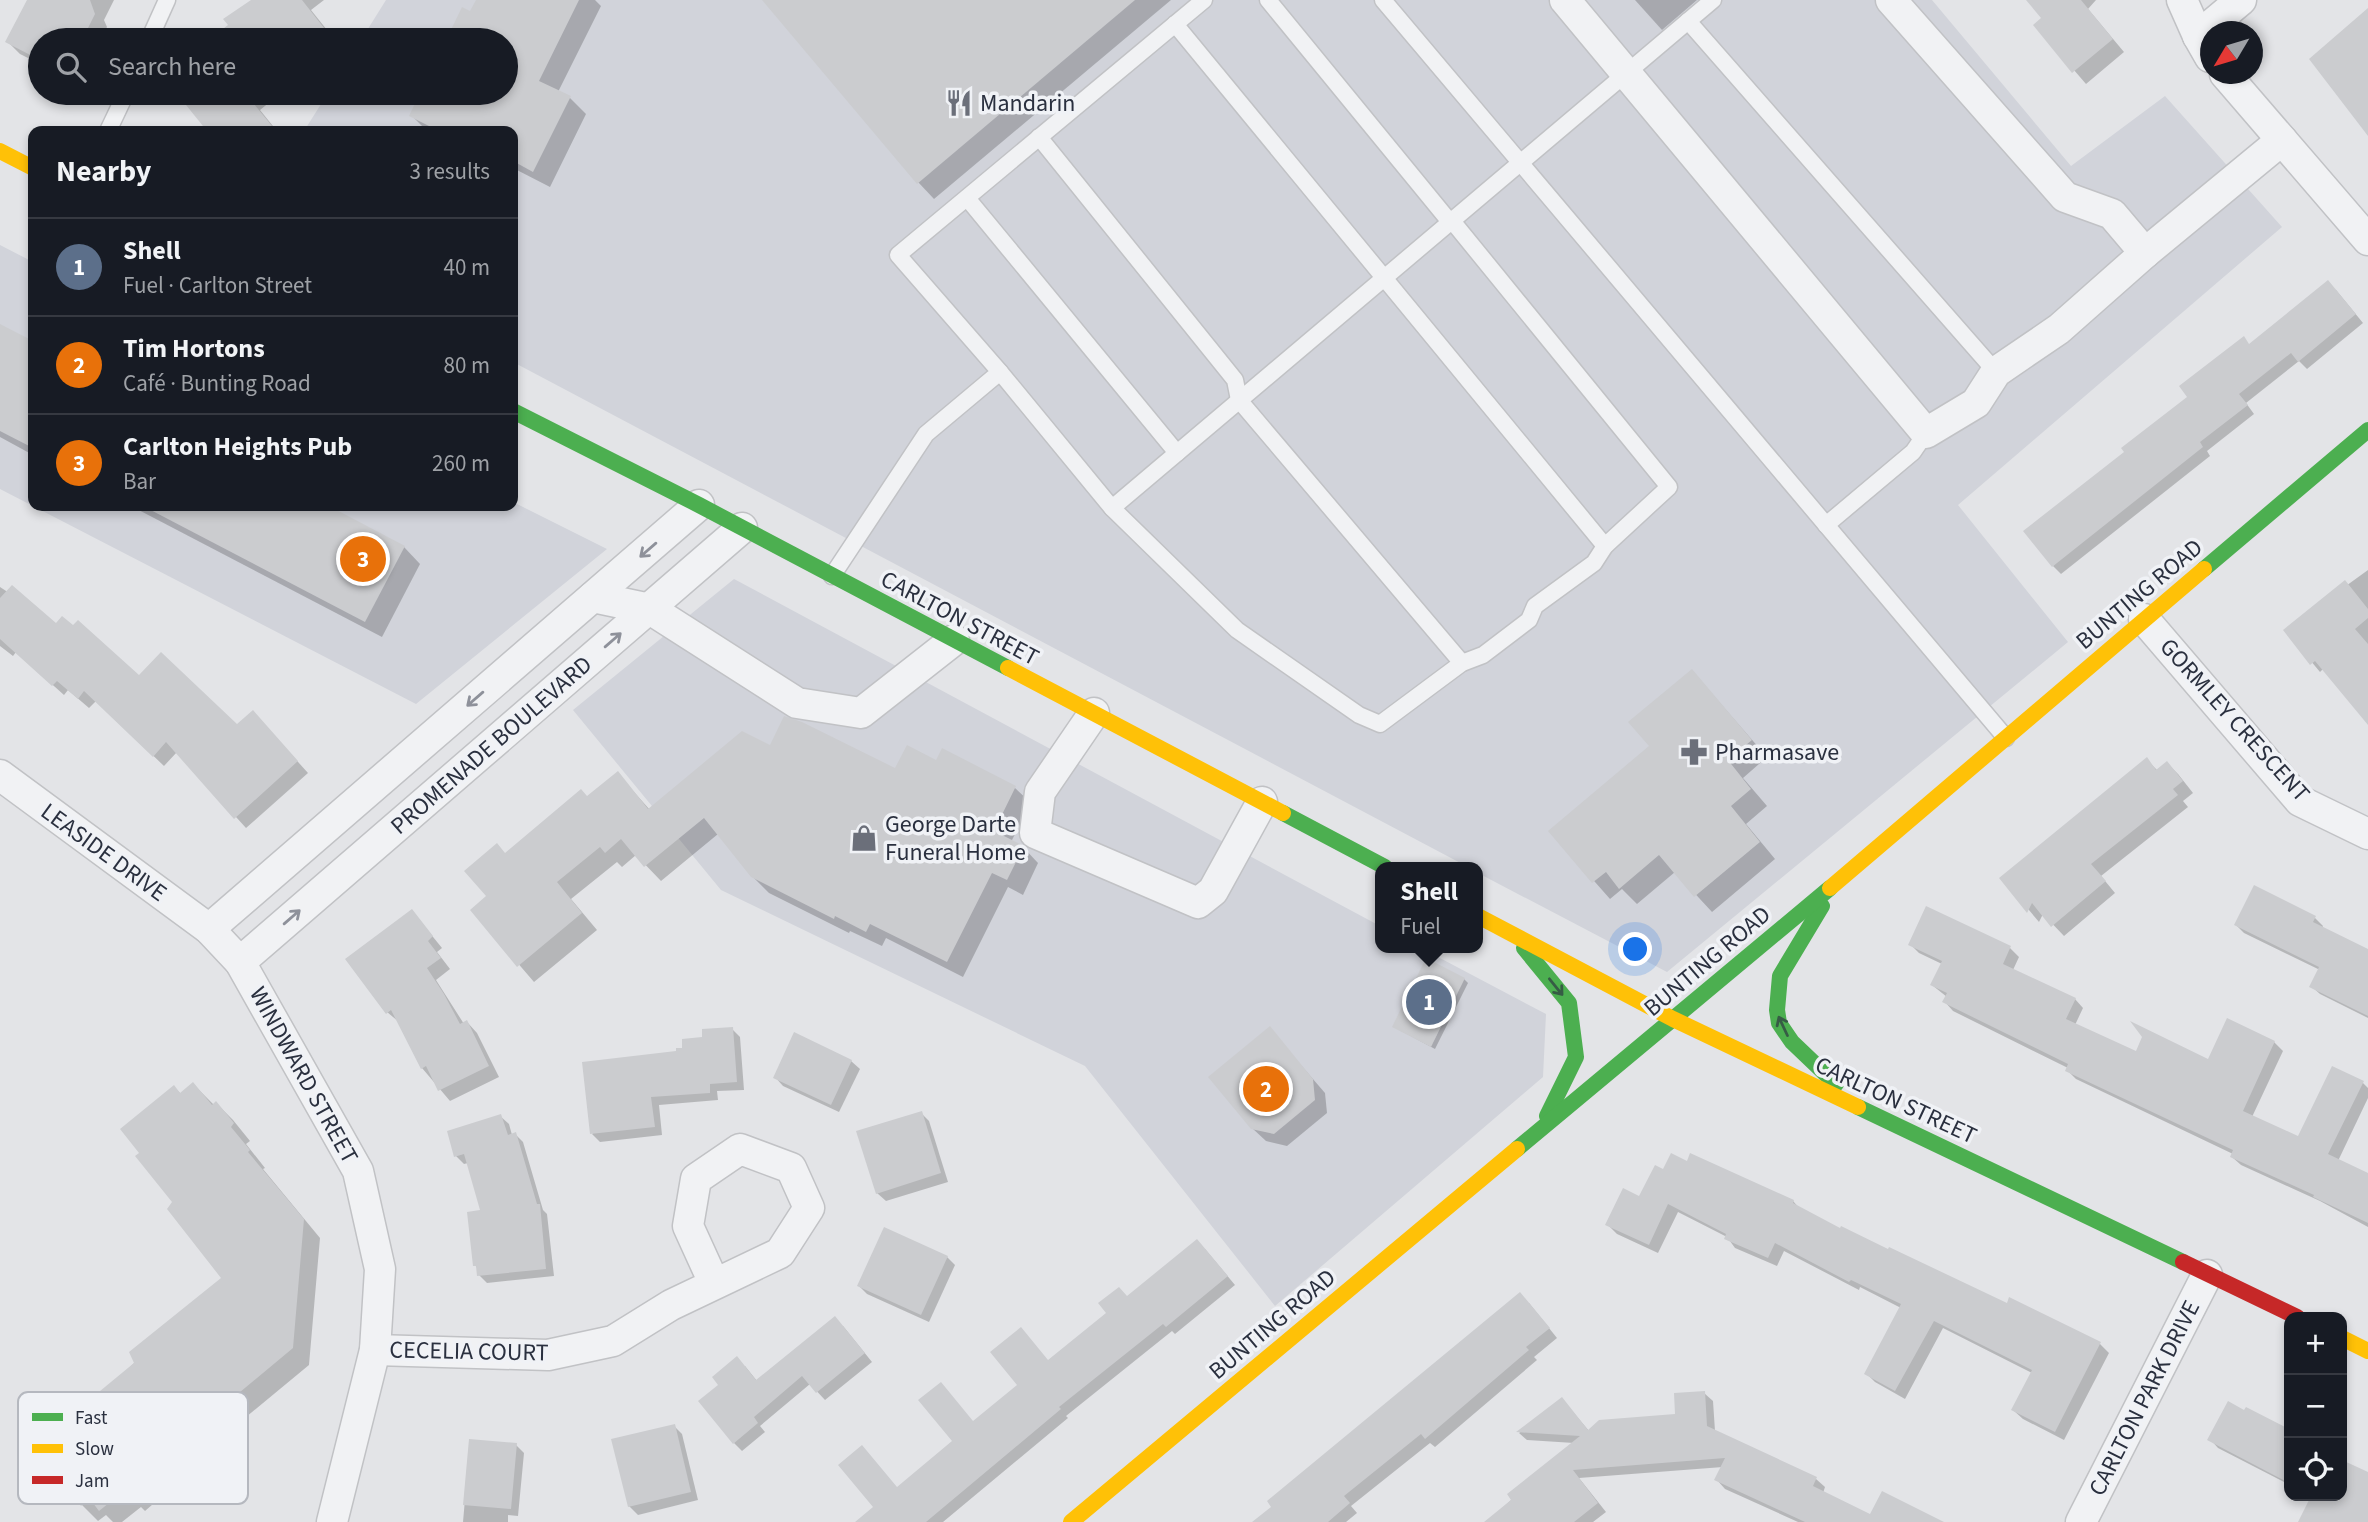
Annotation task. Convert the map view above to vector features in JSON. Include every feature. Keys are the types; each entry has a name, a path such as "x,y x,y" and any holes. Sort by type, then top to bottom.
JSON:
{"main road":[{"path":"0,151 28,165"},
{"name":"CARLTON STREET","path":"518,414 699,505 1376,862"},
{"name":"BUNTING ROAD","path":"1071,1522 1838,881 2368,430"},
{"path":"1838,881 1780,976 1777,1010 1779,1023 1791,1042 1863,1109"},
{"name":"CARLTON STREET","path":"1483,919 1672,1019 2286,1312"},
{"path":"1513,934 1569,1003 1576,1057 1542,1128"},
{"path":"2347,1340 2368,1351"}],"street":[{"path":"1565,0 1926,433 1976,403 1997,372 2059,330 2146,253 2282,140"},
{"path":"1891,0 2065,197 2112,214 2146,253"},
{"path":"2182,0 2200,38"},
{"path":"2224,21 2241,0"},
{"path":"2234,84 2368,240"},
{"name":"PROMENADE BOULEVARD","path":"209,929 699,505"},
{"name":"PROMENADE BOULEVARD","path":"240,962 742,528"},
{"path":"593,597 650,609 797,703 861,713 954,640"},
{"name":"GORMLEY CRESCENT","path":"2144,618 2300,801 2368,834"},
{"path":"1094,713 1040,792 1035,833 1198,903 1213,891 1262,802"},
{"name":"LEASIDE DRIVE","path":"0,775 209,929"},
{"name":"WINDWARD STREET","path":"209,929 240,962 358,1171 380,1269 375,1350 332,1522"},
{"name":"CECELIA COURT","path":"375,1350 548,1355 613,1340 671,1305 780,1253 808,1208 791,1168 740,1149 696,1179 688,1226 714,1283"},
{"name":"CARLTON PARK DRIVE","path":"2081,1522 2207,1275"}],"lane":[{"path":"154,28 167,0"},
{"path":"1204,0 898,255 1000,372 1112,508 1237,630 1359,715 1380,724 1462,663 1483,655 1529,620 1535,606 1594,563 1605,546 1669,487 1268,0"},
{"path":"1383,0 2006,737"},
{"path":"1112,508 1713,0"},
{"path":"1688,21 1997,372"},
{"path":"1175,24 1605,546"},
{"path":"110,126 120,105"},
{"path":"1039,137 1235,380 1239,400 1462,663"},
{"path":"967,198 1177,453"},
{"path":"832,576 926,434 1000,372"},
{"path":"1826,525 1913,452 1926,433"}],"shaded area":[{"path":"386,0 1932,0 2071,166 2165,96 2282,227 1958,505 2068,642 1667,972 1483,876 1483,862 1459,862 518,365 518,126 307,126 320,105 518,105 518,28 368,28"},
{"path":"0,245 28,259 28,503 0,489"},
{"path":"518,504 607,549 416,704 43,511 518,511"},
{"path":"734,579 1375,923 1375,953 1430,953 1546,1014 1543,1077 1275,1306 1085,1066 721,890 573,710"}],"building":[{"path":"27,0 90,0 95,14 88,28 28,28 28,54 5,42"},
{"path":"251,0 302,0 324,28 224,28 228,25 223,19"},
{"path":"476,0 579,0 539,81 571,96 533,172 518,164 518,126 429,126 409,116 414,105 518,105 518,28 452,28 462,7 470,11"},
{"path":"762,0 1135,0 917,184"},
{"path":"2026,0 2081,0 2113,39 2072,73 2033,25 2041,18"},
{"path":"2368,8 2368,136 2309,59"},
{"path":"186,105 255,105 272,126 203,126"},
{"path":"2328,280 2356,314 2298,362 2291,353 2239,394 2248,405 2200,442 2203,447 2052,567 2023,531 2124,452 2121,448 2187,397 2179,386 2244,336 2249,344"},
{"path":"0,324 28,338 28,445 0,431"},
{"path":"153,511 338,511 405,546 365,622"},
{"path":"2345,580 2368,609 2368,618 2355,629 2368,644 2368,725 2315,661 2310,665 2283,630"},
{"path":"12,585 56,623 62,616 73,625 78,620 139,675 161,652 237,724 253,710 298,761 234,819 166,742 153,757 84,691 78,699 57,681 52,686 0,639 0,598"},
{"path":"1692,669 1752,740 1728,760 1751,789 1731,806 1760,842 1694,897 1659,855 1619,889 1606,872 1592,883 1548,831 1649,746 1628,722"},
{"name":"George Darte Funeral Home","path":"784,716 802,722 895,768 907,745 936,760 942,748 1016,786 994,831 1024,846 1007,880 992,873 947,962 870,924 866,932 835,916 834,919 751,877 704,818 644,867 621,839 605,853 600,847 557,882 582,913 517,967 470,910 486,896 464,871 497,843 505,853 581,789 587,796 618,771 648,809 742,731 770,745"},
{"path":"2147,757 2156,770 2167,761 2183,781 2173,789 2178,795 2091,864 2106,881 2051,927 2032,903 2027,913 1999,878"},
{"path":"2254,885 2316,916 2313,922 2368,949 2368,1016 2309,987 2319,967 2234,925"},
{"path":"1926,906 2011,946 2003,964 2076,998 2066,1019 2136,1051 2142,1037 2130,1021 2208,1059 2227,1018 2275,1041 2243,1111 2298,1136 2332,1066 2364,1081 2328,1154 2368,1173 2368,1223 2230,1157 2233,1150 2065,1071 2068,1064 1942,1002 1947,993 1930,985 1942,961 1908,945"},
{"path":"412,909 433,936 428,941 441,958 427,968 460,1024 467,1020 489,1066 438,1091 426,1066 421,1069 391,1010 386,1014 345,959"},
{"path":"1426,958 1465,978 1431,1047 1392,1027"},
{"path":"1270,1026 1313,1079 1315,1100 1274,1134 1251,1129 1208,1077"},
{"path":"733,1027 737,1082 710,1084 710,1093 651,1097 655,1127 590,1134 582,1062 676,1051 676,1048 682,1048 682,1039 702,1037 702,1029"},
{"path":"794,1032 852,1060 831,1105 773,1078"},
{"path":"193,1082 212,1105 216,1101 234,1123 231,1127 250,1150 248,1152 304,1219 293,1348 240,1392 99,1392 134,1363 129,1352 221,1278 167,1209 172,1202 135,1156 139,1153 120,1129 174,1085 180,1093"},
{"path":"922,1111 941,1173 876,1194 856,1131"},
{"path":"501,1114 508,1135 516,1132 537,1204 540,1204 546,1269 477,1276 476,1266 473,1266 467,1212 480,1210 464,1154 454,1157 447,1131"},
{"path":"1671,1153 1687,1161 1690,1153 1794,1200 1793,1203 1840,1228 1841,1226 1888,1249 1889,1247 2007,1303 2009,1297 2101,1342 2055,1432 2011,1410 2032,1370 1934,1321 1895,1391 1864,1374 1901,1304 1851,1280 1849,1282 1775,1243 1768,1258 1724,1239 1726,1234 1668,1204 1649,1245 1605,1225 1623,1188 1639,1196 1655,1165 1663,1169"},
{"path":"884,1227 948,1256 921,1315 857,1286"},
{"path":"1197,1239 1228,1276 1166,1327 1163,1324 1059,1407 1061,1409 926,1522 855,1522 873,1507 838,1465 862,1445 897,1487 952,1441 918,1400 941,1382 973,1421 1017,1385 990,1352 1021,1327 1048,1360 1106,1313 1098,1303 1119,1287 1127,1296"},
{"path":"1520,1292 1550,1328 1526,1347 1529,1350 1425,1439 1421,1434 1344,1496 1350,1503 1328,1522 1252,1522 1271,1507 1267,1501"},
{"path":"835,1316 865,1353 816,1393 802,1376 754,1417 758,1423 733,1444 698,1401 718,1385 712,1377 737,1356 756,1380"},
{"path":"1705,1391 1707,1426 1817,1477 1813,1486 1870,1514 1882,1491 1944,1522 1805,1522 1714,1480 1725,1458 1573,1470 1598,1503 1574,1522 1484,1522 1511,1500 1507,1494 1580,1436 1516,1432 1562,1397 1588,1430 1599,1420 1675,1414 1674,1393"},
{"path":"2228,1401 2284,1426 2284,1480 2207,1440"},
{"path":"675,1424 691,1492 628,1507 611,1439"},
{"path":"469,1439 517,1443 511,1509 463,1505"},
{"path":"2347,1462 2368,1472 2368,1522 2298,1522 2308,1501 2347,1501"},
{"path":"94,1504 108,1504 99,1511"}],"traffic: fast":[{"path":"518,414 699,505 1008,668"},
{"path":"2204,569 2368,430"},
{"path":"1283,813 1376,862"},
{"path":"1517,1149 1830,888"},
{"path":"1822,906 1780,976 1777,1010 1779,1023 1792,1042 1836,1084"},
{"path":"1524,948 1569,1003 1576,1057 1547,1116"},
{"path":"1858,1107 2183,1262"}],"traffic: slow":[{"path":"0,151 28,165"},
{"path":"1830,888 2204,569"},
{"path":"1008,668 1283,813"},
{"path":"1483,919 1673,1019 1858,1107"},
{"path":"1071,1522 1517,1149"},
{"path":"2347,1340 2368,1351"}],"traffic: jam":[{"path":"2183,1262 2287,1312"}],"place":[{"name":"Mandarin","path":"959,103"},
{"name":"Carlton Heights Pub","path":"363,559"},
{"name":"Pharmasave","path":"1694,752"},
{"name":"George Darte Funeral Home","path":"864,838"},
{"name":"Shell","path":"1429,1002"},
{"name":"Tim Hortons","path":"1266,1089"}]}
